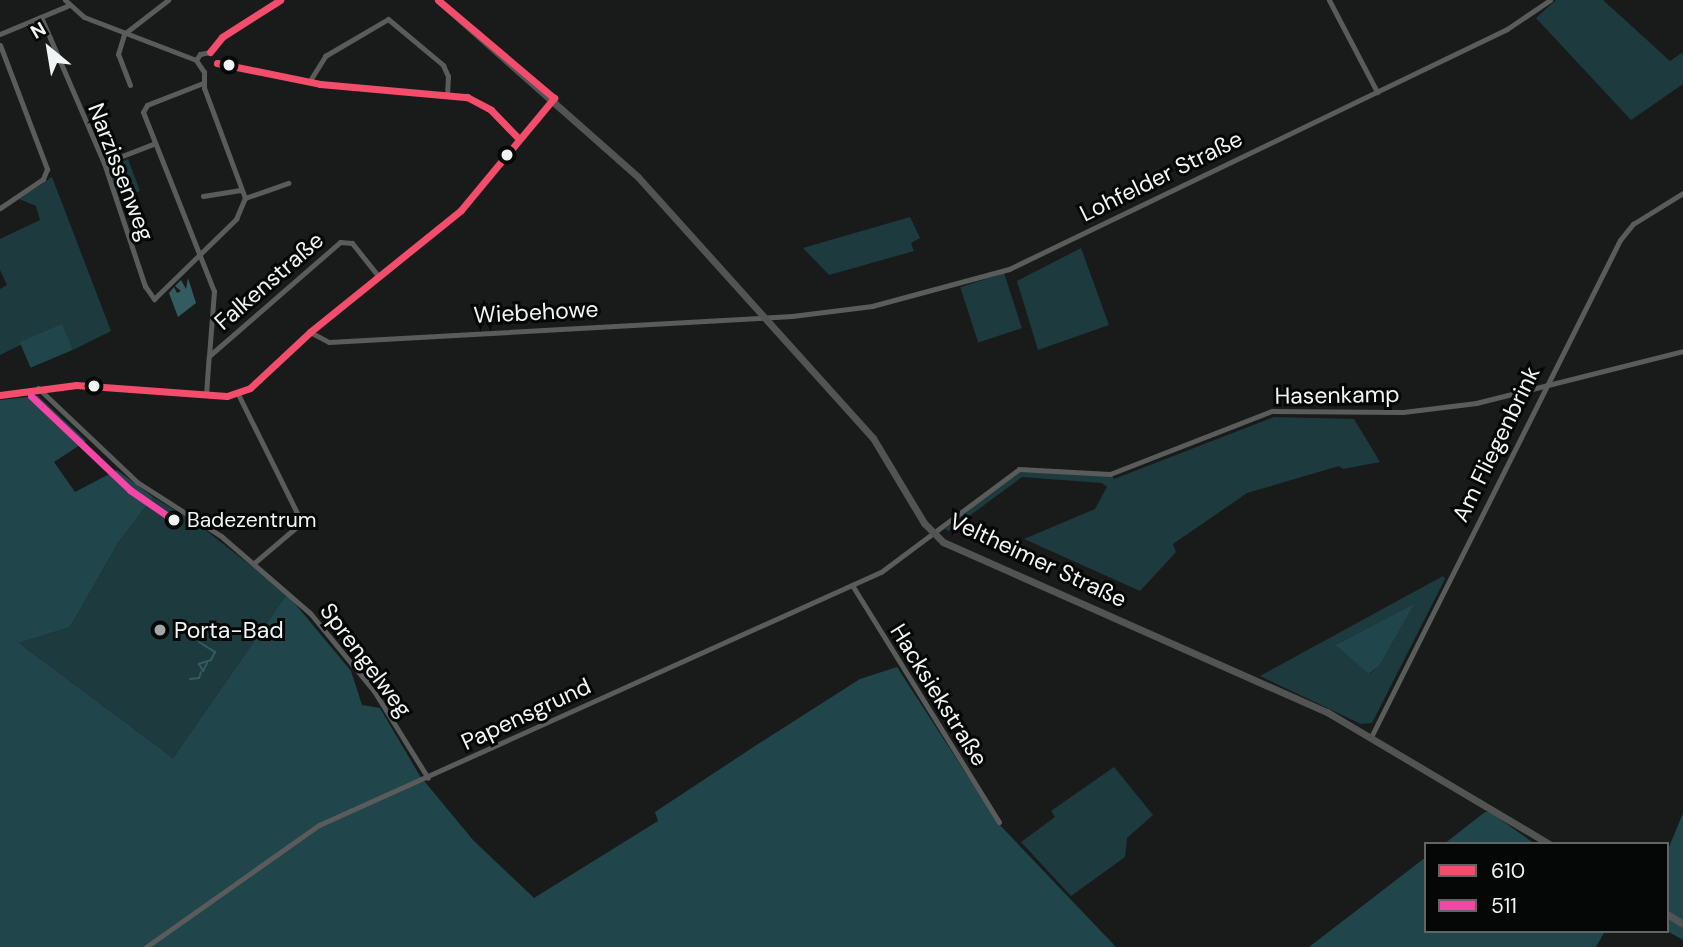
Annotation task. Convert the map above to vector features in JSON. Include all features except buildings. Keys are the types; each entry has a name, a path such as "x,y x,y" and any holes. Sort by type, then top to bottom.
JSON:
{"main road":[{"name":"Veltheimer Straße","path":"438,0 613,150 765,316 882,450 934,535 1327,712 1546,842"}],"street":[{"path":"130,85 118,54 124,34 168,0"},
{"path":"196,60 200,54 210,52 222,37 280,0"},
{"path":"1329,0 1377,92"},
{"name":"Lohfelder Straße","path":"765,316 872,306 1009,269 1507,29 1550,0"},
{"path":"0,34 66,3 124,34 196,60 204,72 203,83 245,198"},
{"name":"Narzissenweg","path":"41,17 104,163 145,286 154,299 200,258"},
{"path":"309,82 325,55 388,19 443,65 448,76 447,96"},
{"path":"0,45 2,60 47,169 43,179 0,208"},
{"path":"210,52 217,63 309,82 447,96 480,102 518,138"},
{"path":"204,72 217,63"},
{"path":"203,83 145,106 143,116 200,258 236,219 245,198 288,183"},
{"path":"0,395 38,388 94,385 206,395 238,394 264,378 310,332 461,210 518,138 554,98"},
{"path":"104,163 153,144"},
{"path":"203,196 241,190"},
{"name":"Am Fliegenbrink","path":"1371,737 1620,240 1633,224 1683,193"},
{"name":"Falkenstraße","path":"209,356 340,242 352,243 380,277"},
{"name":"Falkenstraße","path":"200,258 214,291 206,395"},
{"name":"Wiebehowe","path":"310,332 330,342 765,316"},
{"name":"Hasenkamp","path":"934,535 1019,469 1110,474 1272,411 1420,411 1544,389 1683,351"},
{"name":"Sprengelweg","path":"38,388 144,487 207,527 254,563 328,632 374,691 428,778"},
{"path":"238,394 300,519 300,524 254,563"},
{"name":"Papensgrund","path":"146,947 319,825 881,572 934,535"},
{"name":"Hacksiekstraße","path":"852,585 999,822"}],"shaded area":[{"path":"1556,0 1603,0 1670,61 1683,52 1683,84 1631,120 1536,18"},
{"path":"128,159 140,191 117,200 108,168"},
{"path":"52,177 111,331 73,350 61,325 0,355 0,289 7,285 0,270 0,239 40,220 36,206 19,199"},
{"path":"910,217 920,238 911,243 914,251 829,275 803,248"},
{"path":"1081,248 1109,325 1038,350 1017,281"},
{"path":"1004,273 1022,328 978,342 960,287"},
{"path":"188,278 196,303 178,317 169,293 174,287 177,293 181,291 175,286 181,280 186,289"},
{"path":"62,324 73,350 31,368 20,342"},
{"path":"38,396 86,441 54,462 75,492 117,470 153,497 118,543 70,627 19,643 173,758 287,594 351,671 362,705 380,708 420,776 473,840 534,898 658,821 655,812 860,679 897,667 998,823 1116,947 0,947 0,400"},
{"path":"1274,417 1354,419 1380,462 1343,469 1339,466 1247,493 1173,544 1176,552 1140,591 1024,539 1095,509 1107,487 1102,483 1022,477 949,531 945,529 1020,471 1112,475 1114,479"},
{"name":"Porta-Bad","path":"153,497 195,522 287,594 173,758 19,643 70,627 118,543"},
{"path":"1443,576 1445,579 1372,723 1361,724 1260,676","holes":["1413,605 1380,665 1370,674 1335,645"]},
{"path":"1414,604 1380,665 1369,674 1335,645"},
{"path":"1114,767 1153,815 1127,838 1125,857 1071,896 1021,842 1055,817 1051,811"},
{"path":"1485,812 1490,812 1532,842 1447,842"},
{"path":"1683,813 1683,940 1669,932 1669,847"},
{"path":"1424,859 1424,933 1604,933 1596,947 1309,947"}],"waterway":[{"path":"199,642 215,652 211,660 199,664 203,671"},
{"path":"203,671 207,663"},
{"path":"190,679 199,678 201,672"}],"transit line":[{"name":"610","path":"210,52 222,37 280,0"},
{"name":"610","path":"438,0 554,98"},
{"name":"610","path":"217,63 320,84 467,97 491,110 518,138"},
{"name":"610","path":"0,395 76,385 227,396 250,388 310,332 461,210 554,98"},
{"name":"511","path":"31,396 130,490 175,521"}],"place":[{"name":"Badezentrum","path":"174,520"},
{"name":"Porta-Bad","path":"160,630"}]}
